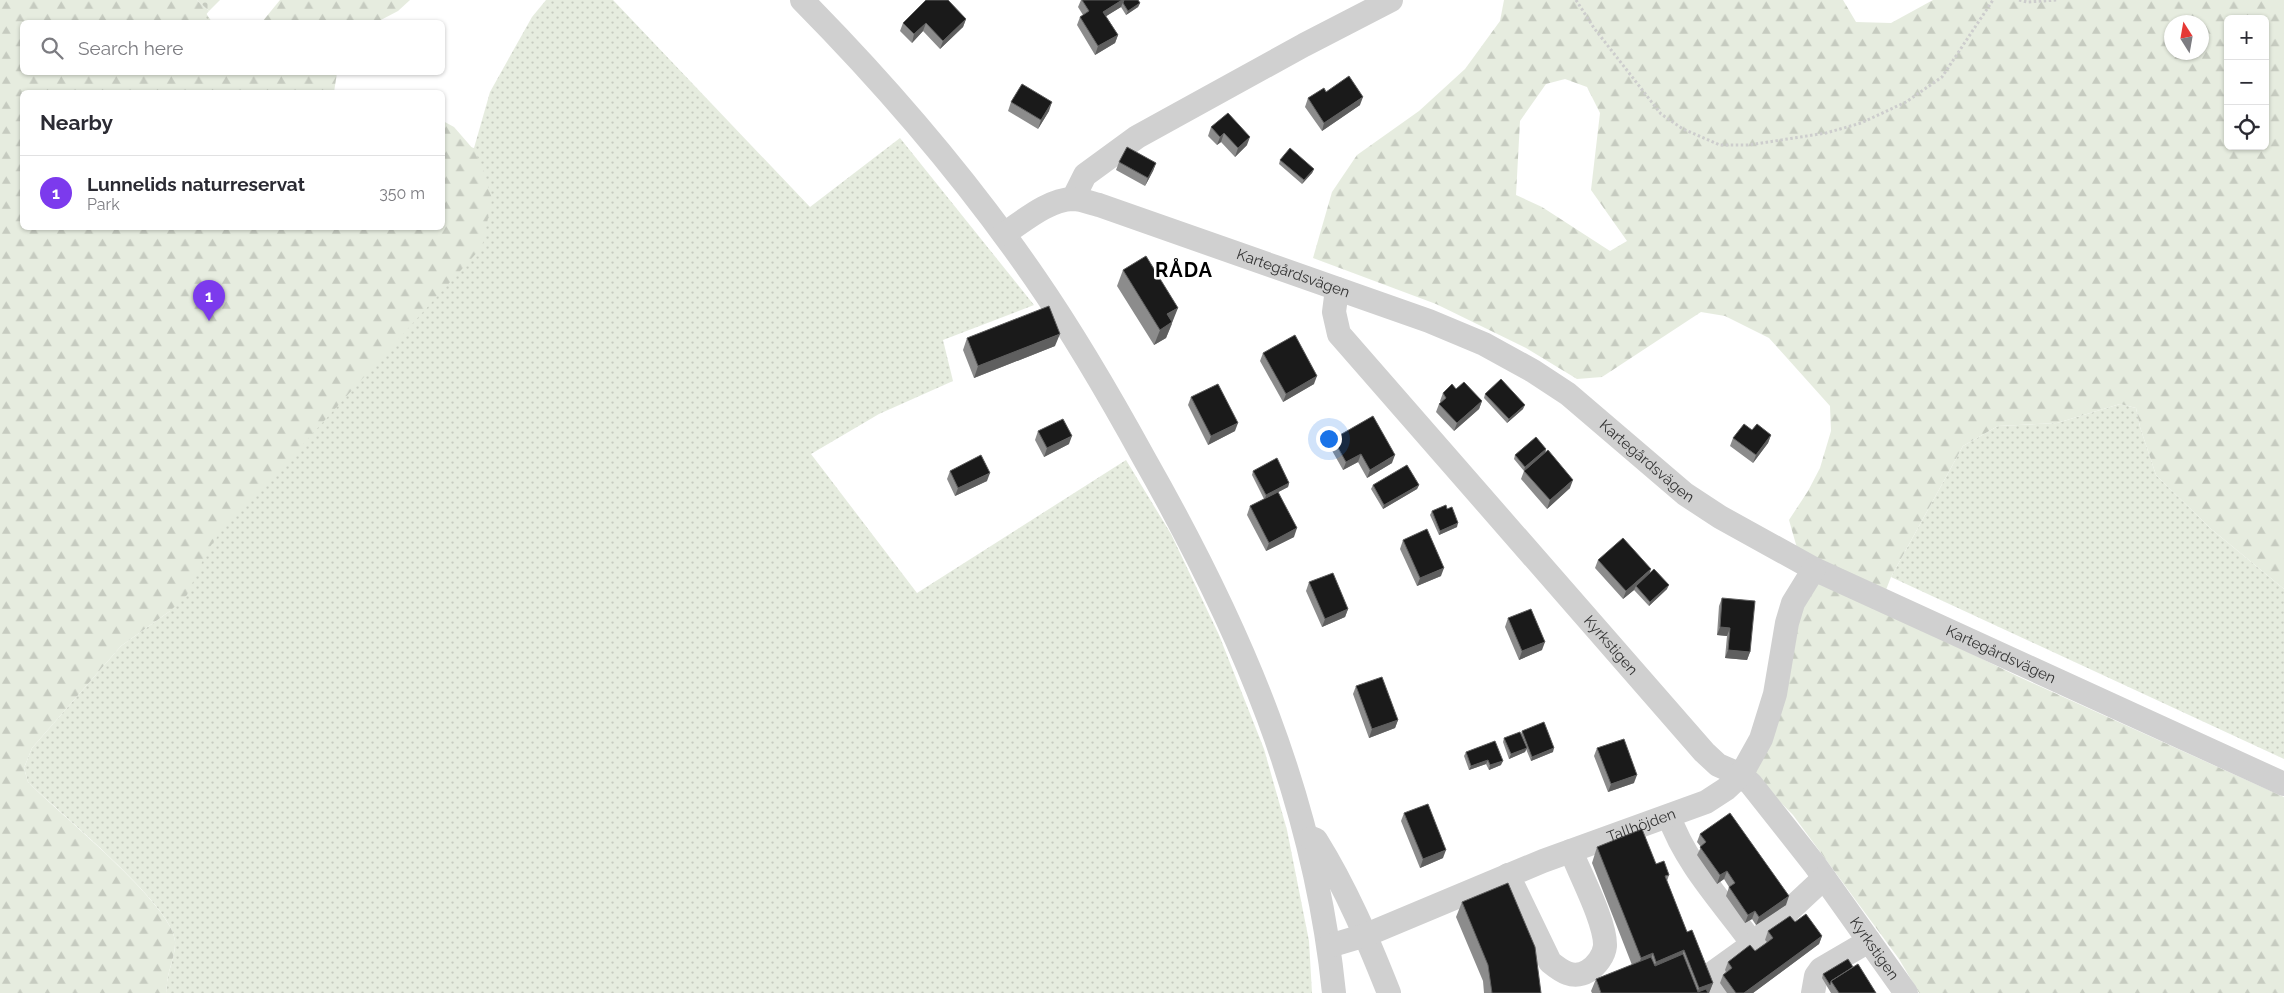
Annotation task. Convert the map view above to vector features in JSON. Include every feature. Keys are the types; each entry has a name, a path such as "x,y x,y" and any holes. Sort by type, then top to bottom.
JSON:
{"street":[{"path":"802,0 888,91 1004,234 1036,279 1085,355 1175,511 1211,583 1268,712 1283,756 1306,836 1329,946 1334,993"},
{"path":"1073,199 1085,175 1137,137 1304,45 1391,0"},
{"name":"Kartegårdsvägen","path":"1004,234 1043,208 1073,199 1099,205 1429,321 1484,344 1533,371 1568,394 1685,494 1728,522 1814,569 2284,784"},
{"name":"Kyrkstigen","path":"1337,289 1334,312 1339,334 1704,752 1718,766 1741,775 1767,803 1824,878 1906,993"},
{"name":"Tallhöjden","path":"1329,946 1366,935 1508,875 1706,802 1726,789 1741,775 1761,739 1775,694 1787,623 1793,604 1814,569"},
{"path":"1668,816 1690,858 1754,944"},
{"path":"1306,836 1316,840 1330,863 1366,935 1389,993"},
{"path":"1508,875 1550,962 1561,971 1572,976 1586,972 1598,962 1605,948 1602,928 1571,851"},
{"path":"1716,993 1713,983 1714,972 1754,944 1824,878"},
{"path":"1813,993 1816,976 1821,969 1869,941"}],"path":[{"path":"1576,0 1594,28 1661,114 1683,129 1720,146 1748,145 1826,133 1861,123 1906,102 1942,77 1993,0"},
{"path":"2019,0 2034,2 2058,0"}],"green space":[{"path":"0,0 197,0 211,20 20,20 20,75 22,75 22,90 20,90 20,230 445,230 445,140 474,148 490,92 532,17 546,0 613,0 810,207 900,138 1034,305 943,340 953,381 879,414 811,454 917,593 1126,460 1171,534 1219,635 1264,749 1287,830 1309,941 1312,993 167,993 175,948 175,941 169,925 155,905 112,859 28,782 24,768 32,748 121,646 170,611 37,479"},
{"path":"0,0 197,0 209,11 202,20 20,20 20,75 337,75 334,90 20,90 20,230 445,230 445,122 454,127 474,150 484,172 492,199 482,247 295,453 227,523 207,551 187,595 170,611 121,646 32,748 24,768 28,782 112,859 155,905 169,925 175,941 175,948 167,993 0,993"},
{"path":"197,0 220,0 209,11"},
{"path":"280,0 410,0 398,11 381,20 264,20"},
{"path":"1504,0 1843,0 1856,22 1891,23 1933,0 2284,0 2284,589 2210,528 2156,475 2140,427 2136,408 2120,404 2057,423 1998,426 1963,446 1891,577 1879,608 2017,676 2284,797 2284,993 1919,993 1899,959 1793,815 1751,772 1798,612 1809,590 1789,520 1820,468 1831,431 1830,406 1769,338 1725,316 1701,312 1602,377 1577,379 1526,348 1436,304 1313,258 1332,192 1357,155 1419,111 1465,69 1500,21","holes":["1565,79 1587,87 1600,113 1591,190 1627,241 1610,251 1542,207 1516,195 1520,121 1546,84"]},
{"path":"2120,404 2136,408 2140,427 2156,475 2210,528 2284,589 2284,759 1891,577 1963,446 1998,426 2057,423"}],"building":[{"path":"926,0 948,0 966,19 943,41 926,23 914,34 903,23"},
{"path":"1082,0 1122,0 1103,12 1118,35 1098,46 1080,17 1089,11"},
{"path":"1124,0 1138,0 1140,3 1128,11 1123,3"},
{"path":"1349,76 1363,97 1324,123 1308,98 1324,88 1326,92"},
{"path":"1022,84 1052,102 1041,120 1011,102"},
{"path":"1228,113 1250,137 1238,148 1224,133 1220,137 1211,127"},
{"path":"1127,147 1156,163 1148,178 1119,162"},
{"path":"1290,148 1314,169 1304,180 1280,160"},
{"path":"1146,256 1178,308 1167,314 1172,322 1160,330 1123,270"},
{"path":"1049,306 1060,334 978,366 967,338"},
{"path":"1295,335 1317,376 1286,394 1263,353"},
{"path":"1501,379 1525,405 1509,419 1485,394"},
{"path":"1464,382 1482,401 1457,423 1439,404 1446,398 1443,393 1452,384 1456,389"},
{"path":"1218,384 1238,423 1211,436 1191,397"},
{"path":"1373,416 1395,455 1370,470 1361,454 1346,462 1333,439"},
{"path":"1063,419 1072,436 1047,448 1038,431"},
{"path":"1744,424 1752,430 1757,424 1771,435 1756,455 1733,438"},
{"path":"1536,437 1546,449 1525,467 1515,455"},
{"path":"1548,450 1573,480 1550,500 1524,471"},
{"path":"981,455 990,473 958,488 950,471"},
{"path":"1277,458 1289,483 1266,495 1253,471"},
{"path":"1407,465 1419,485 1384,505 1373,485"},
{"path":"1278,492 1297,528 1269,543 1250,506"},
{"path":"1446,505 1447,509 1452,507 1458,523 1440,531 1432,511"},
{"path":"1427,529 1444,568 1420,578 1403,540"},
{"path":"1623,538 1651,569 1626,591 1598,560"},
{"path":"1654,569 1669,585 1650,602 1636,586"},
{"path":"1333,573 1348,609 1325,619 1309,582"},
{"path":"1722,598 1755,601 1750,652 1728,650 1730,628 1720,627"},
{"path":"1531,609 1545,642 1522,651 1508,618"},
{"path":"1382,677 1398,720 1372,729 1356,686"},
{"path":"1544,722 1554,748 1532,757 1522,731"},
{"path":"1520,732 1527,748 1511,754 1504,738"},
{"path":"1624,739 1637,775 1611,784 1597,748"},
{"path":"1495,741 1503,761 1490,765 1488,760 1471,766 1466,752"},
{"path":"1428,804 1446,850 1423,859 1404,813"},
{"path":"1730,813 1789,896 1759,917 1755,911 1748,915 1729,887 1735,883 1727,871 1720,875 1700,847 1706,842 1700,834"},
{"path":"1642,829 1656,864 1664,861 1669,875 1665,876 1687,932 1692,930 1713,983 1699,988 1684,950 1656,962 1653,953 1641,958 1597,847"},
{"path":"1508,883 1535,947 1541,993 1492,993 1488,965 1462,902"},
{"path":"1806,914 1822,936 1744,993 1736,993 1723,975 1732,968 1728,962 1750,945 1755,951 1765,944 1773,938 1768,931 1790,916 1795,922"},
{"path":"1683,954 1698,992 1706,989 1708,993 1601,993 1596,979 1651,957 1655,966"},
{"path":"1848,959 1853,967 1831,981 1830,985 1823,974"},
{"path":"1858,964 1876,993 1839,993 1831,981"}],"place":[{"name":"Lunnelids naturreservat","path":"209,321"}],"district":[{"name":"RÅDA","path":"1184,270"}]}
